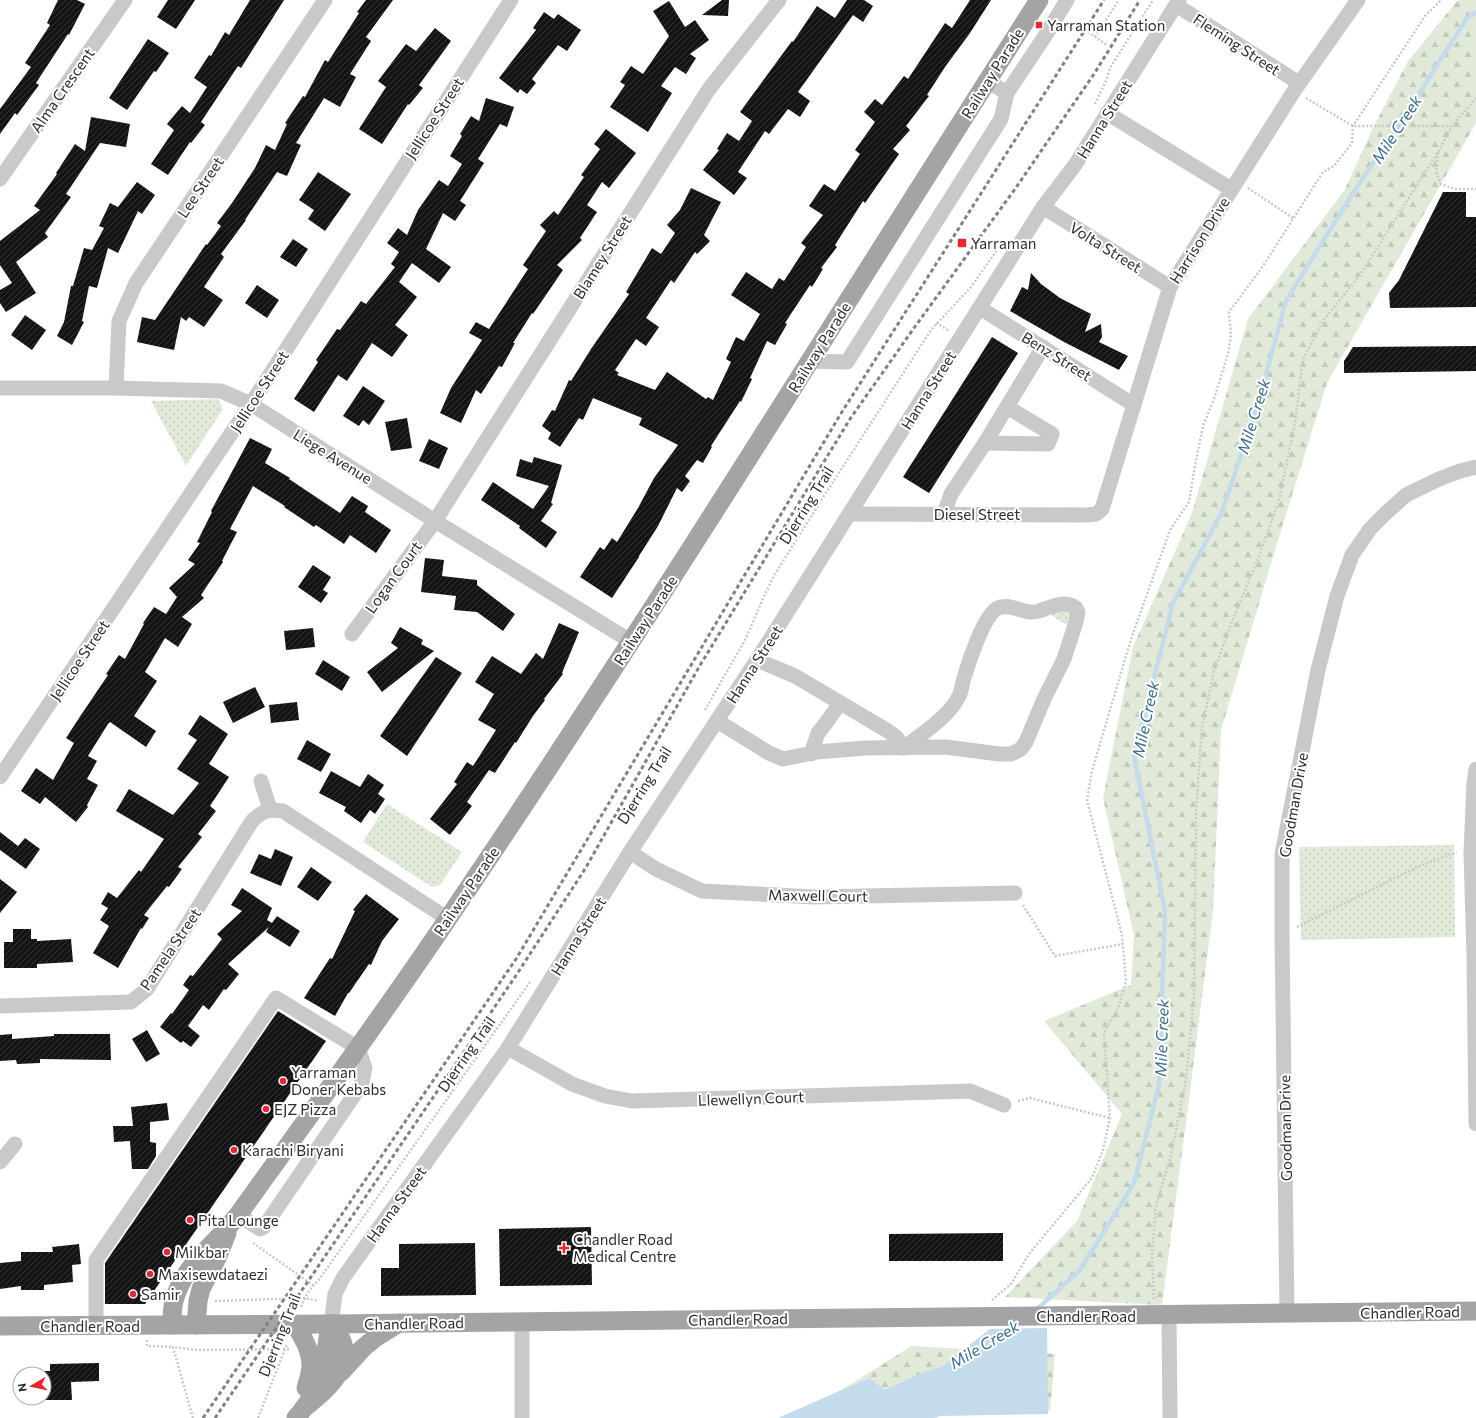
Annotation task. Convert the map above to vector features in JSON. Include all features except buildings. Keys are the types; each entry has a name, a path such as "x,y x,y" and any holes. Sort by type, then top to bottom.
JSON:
{"main road":[{"name":"Railway Parade","path":"172,1326 173,1303 181,1283 204,1252 234,1221 448,919 632,642 1039,0"},
{"name":"Railway Parade","path":"196,1325 198,1301 201,1289 234,1221"},
{"name":"Chandler Road","path":"0,1326 172,1326 972,1316 1162,1316 1476,1311"},
{"path":"299,1414 326,1390 363,1348 375,1338 399,1323"},
{"path":"294,1324 307,1347 311,1367 299,1414"},
{"path":"331,1324 342,1340 345,1353 342,1365 333,1381"},
{"path":"299,1414 313,1393 322,1372 326,1344 331,1324"}],"street":[{"name":"Alma Crescent","path":"0,179 125,0"},
{"name":"Lee Street","path":"116,388 119,321 136,283 325,0"},
{"name":"Jellicoe Street","path":"0,777 251,404 511,0"},
{"name":"Blamey Street","path":"435,521 709,89 779,0"},
{"path":"810,361 847,362 1001,119 1006,93 1045,36 1067,0"},
{"name":"Harrison Drive","path":"1102,509 1170,287 1296,87 1358,0"},
{"name":"Fleming Street","path":"1177,2 1296,87"},
{"name":"Hanna Street","path":"331,1324 335,1294 344,1278 508,1048 630,852 757,660 1043,207 1075,165 1101,110 1177,2"},
{"path":"987,81 1006,93"},
{"path":"1101,110 1234,185"},
{"name":"Volta Street","path":"1043,207 1170,287"},
{"name":"Benz Street","path":"980,308 1134,405"},
{"path":"944,514 951,494 985,443 1043,347"},
{"name":"Liege Avenue","path":"0,388 116,388 221,391 251,404 435,521 632,642"},
{"path":"985,443 1048,444 1052,434 1007,407"},
{"name":"Goodman Drive","path":"1287,1313 1282,854 1318,670 1337,596 1352,555 1370,529 1406,495 1439,479 1476,467"},
{"name":"Diesel Street","path":"850,514 1087,515 1096,514 1102,509"},
{"name":"Logan Court","path":"352,634 435,521"},
{"path":"717,721 779,758 786,759 857,748 904,748 946,747 1011,754 1021,749 1029,736 1044,699 1068,649 1078,615 1078,611 1075,607 1071,605 1057,604 1032,612 1003,607 992,612 981,632 957,700 942,716 904,748"},
{"path":"757,660 795,676 888,731 897,738 904,748"},
{"path":"811,754 816,735 840,703"},
{"path":"1475,779 1471,853 1475,955 1476,1124"},
{"path":"261,781 270,809 283,812 448,919"},
{"name":"Pamela Street","path":"0,1006 131,1002 147,989 252,821 261,813 270,809"},
{"name":"Maxwell Court","path":"630,852 656,869 702,892 814,897 1015,893"},
{"path":"96,1326 96,1260 276,998 358,1048 365,1068 362,1082 264,1227 260,1229 234,1221"},
{"name":"Llewellyn Court","path":"508,1048 572,1084 605,1096 632,1101 970,1091 1004,1105"},
{"path":"0,1162 15,1144"},
{"path":"1162,1316 1170,1418"},
{"path":"522,1322 522,1418"}],"path":[{"path":"1095,37 1119,0"},
{"path":"1101,110 1095,102 1110,68 1153,0"},
{"path":"972,1316 1011,1284 1029,1254 1092,1178 1103,1150 1110,1118 1104,1033 1119,1006 1126,981 1120,927 1087,800 1092,771 1136,625 1170,530 1189,502 1194,466 1203,426 1214,399 1228,354 1231,335 1229,312 1263,266 1292,218 1323,172 1334,166 1352,143 1354,126 1425,16 1441,0"},
{"path":"1088,32 1107,45"},
{"path":"1296,87 1354,126 1452,126"},
{"path":"1162,1316 1152,1255 1156,1206 1171,1154 1186,1079 1194,997 1196,811 1199,765 1202,727 1214,671 1230,624 1258,559 1279,500 1295,423 1303,359 1323,321 1360,275 1438,152 1452,126 1476,98"},
{"path":"1438,152 1436,172 1441,184 1455,189 1476,189"},
{"path":"1234,185 1292,218"},
{"name":"Djerring Trail","path":"704,711 745,640 772,579 816,509 930,330 971,287 997,249"},
{"path":"1282,935 1414,868 1451,854 1471,853"},
{"path":"1015,893 1055,956 1123,944"},
{"name":"Djerring Trail","path":"258,1418 304,1298 313,1285 323,1275 534,976"},
{"path":"1004,1105 1030,1098 1110,1118"},
{"path":"234,1221 313,1285"},
{"path":"214,1301 304,1298 320,1301"},
{"path":"146,1338 147,1346 198,1350 285,1349"},
{"path":"173,1347 193,1418"}],"green space":[{"path":"1458,0 1476,0 1476,123 1327,383 1221,730 1213,911 1162,1305 1005,1297 1077,1221 1122,1114 1044,1021 1131,985 1134,936 1103,798 1133,647 1192,513 1248,319 1344,191 1374,126 1408,61"},
{"path":"218,399 223,409 186,466 151,401"},
{"path":"1063,610 1071,613 1069,624 1067,625 1051,615 1055,612"},
{"path":"387,804 462,852 440,885 432,887 363,842"},
{"path":"1454,845 1455,937 1301,940 1299,847"},
{"path":"912,1346 1055,1354 1050,1411 977,1399 796,1418"}],"water":[{"path":"1047,1328 1048,1414 940,1416 935,1418 778,1418 869,1378 885,1390 919,1374 943,1366 990,1329"}],"waterway":[{"name":"Mile Creek","path":"1036,1310 1080,1270 1134,1183 1159,1085 1165,911 1134,756 1173,603 1222,512 1257,407 1286,301 1353,193 1400,124 1467,18 1476,12"}],"railway":[{"path":"203,1418 516,959 840,415 1104,0"},
{"path":"215,1418 517,974 585,869 699,667 850,419 1015,189 1094,74 1140,0"}],"place":[{"name":"Yarraman Station","path":"1039,25"},
{"name":"Yarraman","path":"962,243"},
{"name":"Yarraman Doner Kebabs","path":"283,1081"},
{"name":"EJZ Pizza","path":"266,1109"},
{"name":"Karachi Biryani","path":"234,1150"},
{"name":"Pita Lounge","path":"190,1220"},
{"name":"Chandler Road Medical Centre","path":"564,1248"},
{"name":"Milkbar","path":"167,1252"},
{"name":"Maxisewdataezi","path":"150,1274"},
{"name":"Samir","path":"133,1294"}]}
